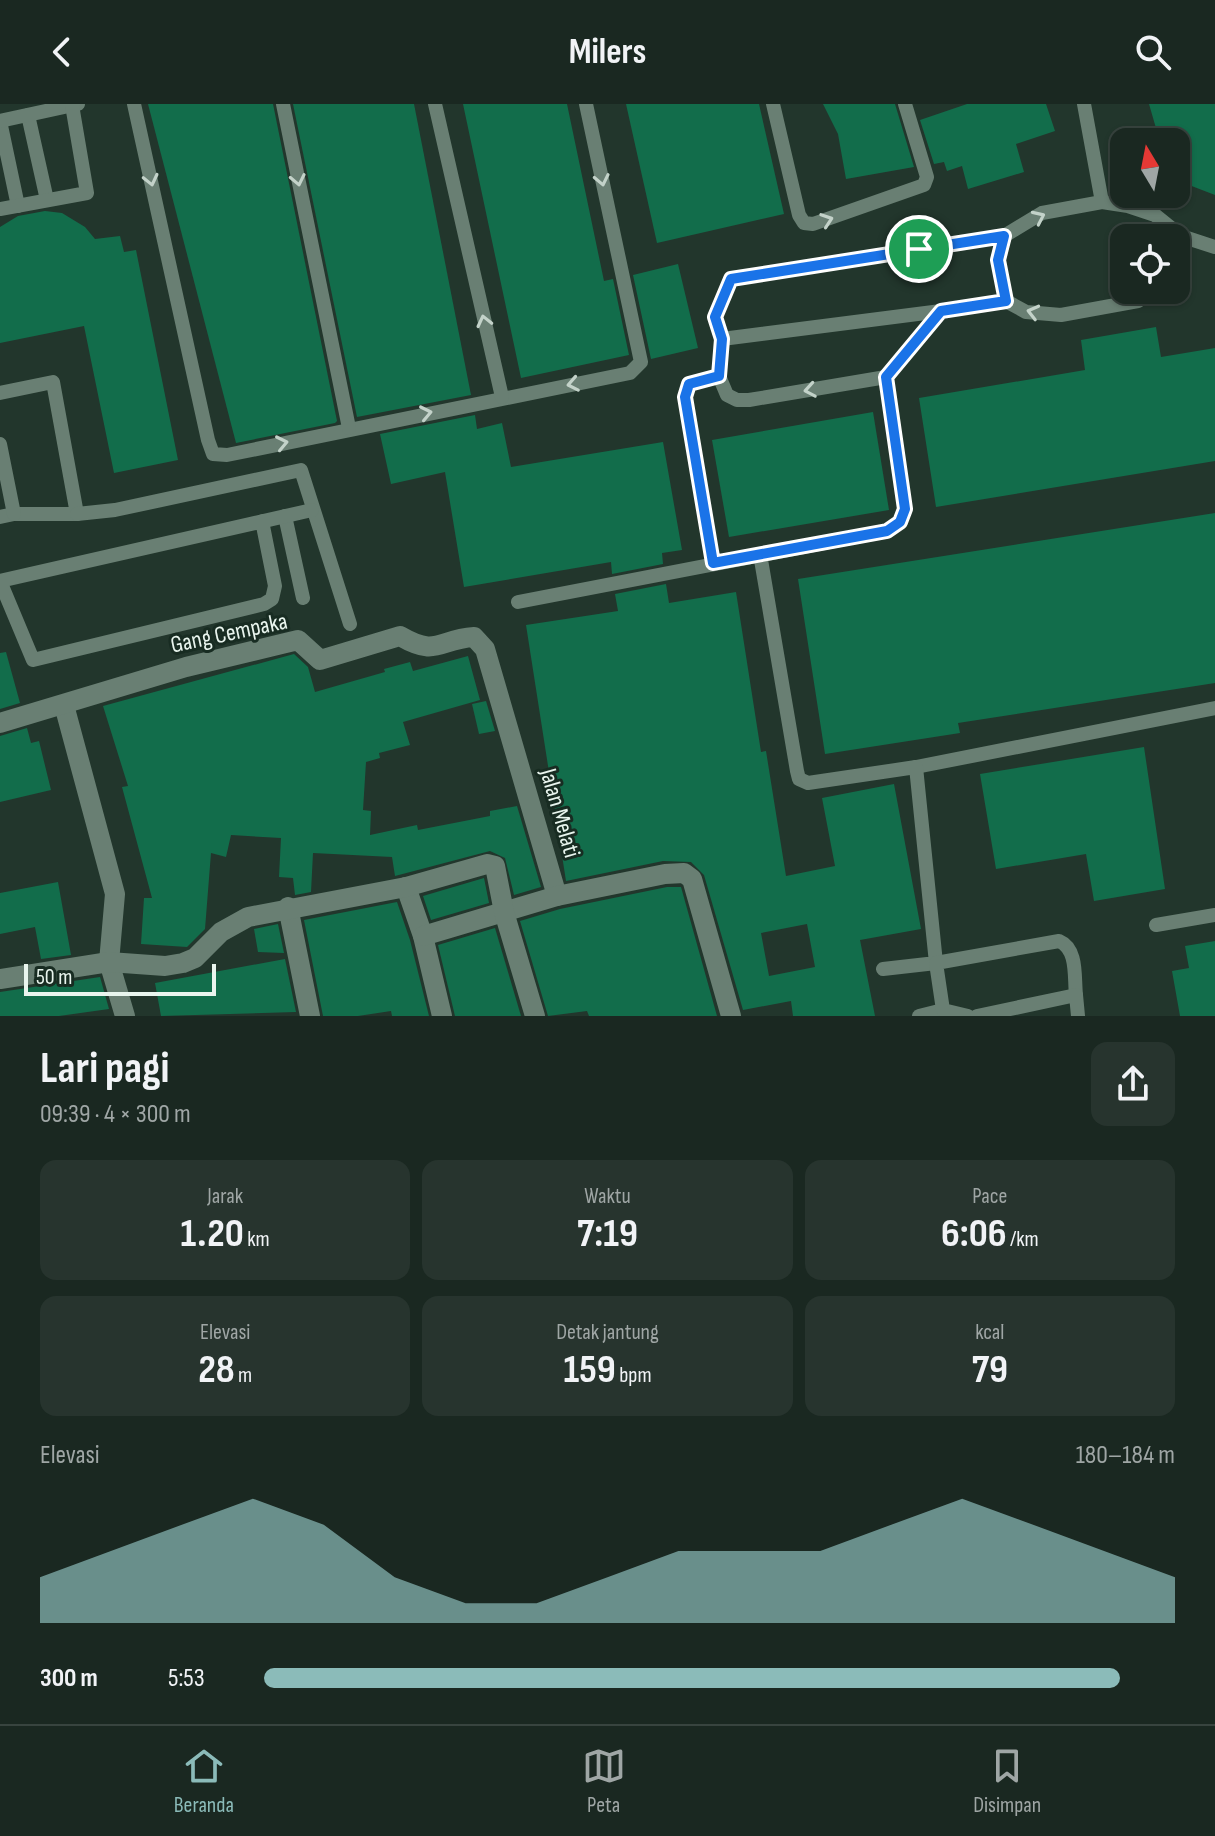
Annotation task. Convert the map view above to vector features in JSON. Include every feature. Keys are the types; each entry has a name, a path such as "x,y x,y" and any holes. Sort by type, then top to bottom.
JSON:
{"street":[{"name":"Gang Cempaka","path":"0,723 186,667 298,640 320,660 400,636"},
{"name":"Jalan Melati","path":"400,636 420,648 431,648 468,637 480,641 557,896 423,936"},
{"path":"64,705 115,894 109,962 125,1016"},
{"path":"0,979 109,962 165,966 183,963 195,958 221,932 248,917 406,887 487,864 495,866 504,912 535,1016"},
{"path":"557,896 665,874 684,873 692,879 731,1016"},
{"path":"406,887 423,936 442,1016"},
{"path":"288,907 310,1016"}],"lane":[{"path":"134,104 213,454 227,455 630,373 641,362 586,104"},
{"path":"283,104 349,428"},
{"path":"435,104 502,397"},
{"path":"773,104 799,215 804,223 813,224 924,185 927,177 905,104"},
{"path":"1084,104 1102,202"},
{"path":"0,209 18,206 47,200 87,193 75,105 0,121 18,206"},
{"path":"28,115 47,200"},
{"path":"941,311 886,377 737,400 727,395 719,376 722,339 715,317 731,279 1004,236 1042,213 1102,202 1155,215 1166,224"},
{"path":"1004,236 998,260 1006,301"},
{"path":"1190,239 1215,247"},
{"path":"722,339 1006,301 1026,312 1061,315 1122,304"},
{"path":"713,563 685,397 689,384 719,376"},
{"path":"518,602 887,531 900,522 905,509 886,377"},
{"path":"0,393 53,382 77,514"},
{"path":"0,444 7,516 115,510 301,470 350,624"},
{"path":"262,521 275,586 272,599 264,604 33,660 0,580 262,521 312,510"},
{"path":"285,516 303,598"},
{"path":"760,554 799,779 808,783 916,767 1215,708"},
{"path":"916,767 943,1010"},
{"path":"1156,925 1215,915"},
{"path":"883,969 936,963 1059,941 1067,944 1072,952 1078,1016"},
{"path":"977,1016 1076,995"},
{"path":"919,1016 943,1010 968,1016"}],"building":[{"path":"148,104 273,104 335,423 236,443"},
{"path":"293,104 414,104 471,395 357,417"},
{"path":"463,104 567,104 604,281 613,279 629,355 521,378"},
{"path":"626,104 759,104 784,214 657,243"},
{"path":"823,104 895,104 914,167 846,179 838,134"},
{"path":"967,104 1046,104 1055,131 1016,144 1024,172 968,189 962,166 947,171 944,162 934,164 920,120"},
{"path":"1149,104 1215,104 1215,195 1190,185 1190,128 1156,128"},
{"path":"45,211 62,213 85,227 95,239 120,236 124,252 136,250 178,460 114,473 84,326 0,343 0,227 18,216"},
{"path":"678,264 698,348 651,359 633,275"},
{"path":"1156,327 1161,357 1215,348 1215,461 936,507 919,398 1085,370 1081,340"},
{"path":"873,412 889,510 729,537 712,440"},
{"path":"475,415 477,429 502,423 511,467 663,442 682,550 662,553 663,564 612,574 611,562 464,587 445,472 391,484 380,434"},
{"path":"1215,513 1215,683 958,723 960,733 825,754 798,579"},
{"path":"666,584 669,603 736,592 761,752 766,751 786,876 835,866 822,798 894,784 921,929 860,940 875,1016 793,1016 791,1001 743,1010 704,875 691,862 663,861 566,881 526,625 618,611 615,594","holes":["807,924 815,967 769,976 761,933"]},
{"path":"6,652 20,703 0,709 0,653"},
{"path":"294,654 308,667 315,692 410,662 413,671 468,656 480,700 403,722 410,745 379,753 380,758 366,762 363,810 371,811 370,835 417,825 418,830 490,816 490,811 517,806 541,887 514,895 505,858 490,851 395,876 392,857 313,853 311,892 295,895 293,878 279,877 281,838 231,835 226,857 211,853 205,929 187,947 141,944 144,898 152,898 122,787 128,786 103,706"},
{"path":"486,701 495,731 479,734 472,704"},
{"path":"27,728 31,743 39,741 51,790 0,802 0,736"},
{"path":"1144,747 1165,889 1094,901 1086,854 996,869 980,774"},
{"path":"484,878 489,903 431,920 423,896"},
{"path":"58,882 71,955 41,959 35,927 0,934 0,893"},
{"path":"667,887 681,887 717,1016 589,1016 587,1011 548,1016 520,921 560,909"},
{"path":"397,902 429,1016 392,1016 391,1011 358,1016 323,1016 304,920"},
{"path":"278,924 284,953 258,952 254,929"},
{"path":"495,928 521,1016 455,1016 438,945"},
{"path":"1215,941 1215,1016 1180,1016 1172,971 1189,968 1185,946"},
{"path":"285,959 296,1012 161,1016 155,983"},
{"path":"100,977 109,1009 59,1016 0,1016 0,992"}],"route":[{"path":"1004,236 998,260 1006,301 941,311 886,377 905,509 900,522 887,531 713,563 685,397 686,389 693,381 719,376 722,339 715,317 719,301 731,279 919,249 1004,236"}]}
